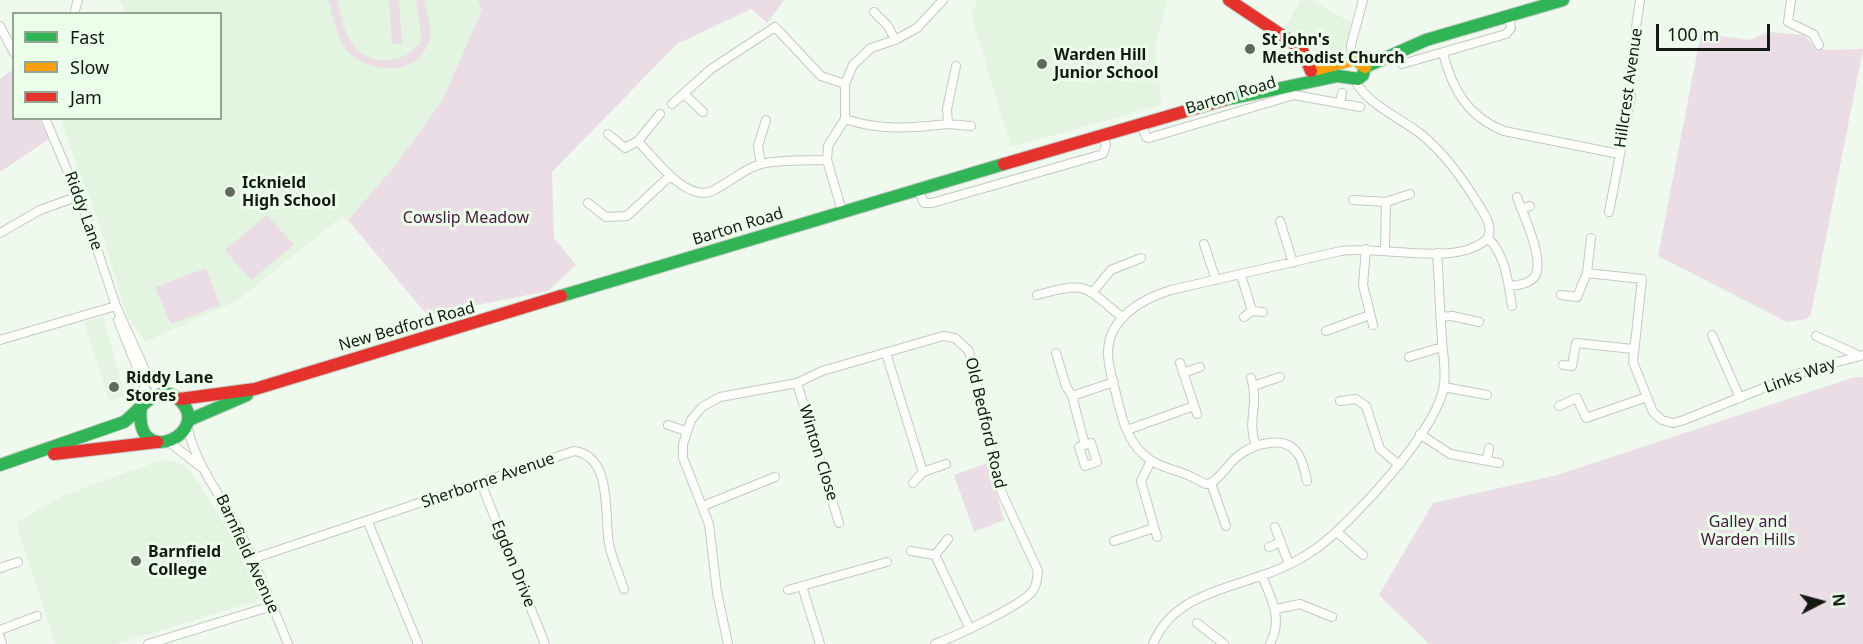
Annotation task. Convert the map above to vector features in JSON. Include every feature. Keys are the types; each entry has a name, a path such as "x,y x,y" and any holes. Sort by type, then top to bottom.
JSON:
{"main road":[{"path":"1229,0 1292,42 1303,52 1311,71"},
{"path":"1365,67 1426,40 1563,0"},
{"path":"1349,61 1361,61 1365,67 1363,75 1352,79 1344,71 1349,61"},
{"name":"Barton Road","path":"568,296 842,211 1273,87 1292,77 1349,61"},
{"name":"Barton Road","path":"1273,87 1294,86 1338,76 1352,79"},
{"name":"New Bedford Road","path":"180,399 255,389 568,296"},
{"name":"New Bedford Road","path":"188,423 242,398 255,389"},
{"path":"0,465 124,422 145,402 163,393 180,399 185,405 188,423 179,438 163,442 108,445 20,459"},
{"path":"145,402 139,421 141,428 144,434 163,442"}],"street":[{"path":"842,211 827,160 828,146 845,119 845,84 853,65 871,48 895,40 917,28 942,0"},
{"path":"1349,61 1363,0"},
{"name":"Hillcrest Avenue","path":"1610,212 1631,97 1630,69 1640,0"},
{"path":"1791,0 1788,22 1813,34 1819,45"},
{"path":"874,12 888,26 895,40"},
{"path":"1402,64 1506,34 1511,28 1509,16"},
{"path":"672,104 711,69 775,27 821,76 845,84"},
{"path":"1,30 12,49"},
{"path":"1443,54 1454,89 1467,107 1489,125 1504,131 1619,154"},
{"path":"948,124 947,109 956,66"},
{"path":"1352,79 1368,99 1423,136 1457,171 1488,222 1488,238 1499,250 1512,306"},
{"path":"684,94 703,112"},
{"name":"Barton Road","path":"1142,125 1146,137 1149,138 1294,95 1341,98 1360,107"},
{"path":"608,134 625,148 638,141 660,114"},
{"path":"845,119 877,128 895,129 948,124 971,126"},
{"name":"Riddy Lane","path":"46,120 79,196 116,306 150,381 163,393"},
{"path":"761,164 758,146 766,120"},
{"path":"918,190 924,203 932,203 1103,154 1106,145 1103,137"},
{"path":"638,141 670,176 692,192 712,192 741,172 761,164 827,160"},
{"path":"1047,153 1052,168"},
{"path":"588,203 606,217 627,216 670,176"},
{"path":"1353,201 1386,202 1410,194"},
{"path":"0,233 33,213 79,196"},
{"path":"1509,286 1530,281 1537,270 1535,251 1517,197"},
{"path":"1385,249 1386,202"},
{"path":"1521,209 1530,206"},
{"path":"1281,221 1293,263"},
{"path":"1211,483 1200,482 1151,461 1133,444 1114,382 1108,346 1115,327 1123,318 1139,304 1159,294 1341,251 1385,249 1437,253 1465,251 1488,238"},
{"path":"1561,295 1577,297 1587,273 1591,238"},
{"path":"1204,244 1216,280"},
{"path":"1366,249 1363,285 1373,325"},
{"path":"1153,644 1163,627 1191,601 1208,592 1262,576 1316,548 1382,487 1399,465 1420,434 1444,387 1437,253"},
{"path":"1092,293 1111,270 1141,258"},
{"name":"Links Way","path":"1587,273 1642,279 1633,362 1653,412 1662,420 1673,423 1808,370 1862,355"},
{"path":"1241,274 1252,311"},
{"path":"1037,296 1072,286 1081,286 1123,318"},
{"path":"0,340 116,306"},
{"name":"Riddy Lane","path":"116,306 118,320 145,402"},
{"path":"1244,317 1252,311 1263,312"},
{"path":"1326,331 1370,315"},
{"path":"1440,317 1452,316 1479,322"},
{"path":"1712,335 1740,398"},
{"name":"Old Bedford Road","path":"686,430 702,407 720,397 797,383 822,371 943,336 955,338 964,345 972,360 995,470 1009,512 1036,562 1037,583 1030,593 970,629"},
{"name":"Links Way","path":"1816,336 1862,355"},
{"path":"1563,365 1572,366 1576,343 1633,349"},
{"path":"1409,357 1442,347"},
{"path":"886,353 923,472"},
{"path":"1056,353 1066,386 1072,396 1085,445"},
{"path":"1127,430 1196,410 1182,368 1200,367"},
{"path":"1257,446 1251,432 1255,405 1252,382 1280,377"},
{"path":"1072,396 1114,382"},
{"name":"Winton Close","path":"797,383 839,523"},
{"path":"1444,387 1482,392"},
{"path":"1559,406 1577,398 1586,418 1647,397"},
{"path":"1341,401 1356,399 1366,406 1380,449 1399,465"},
{"name":"Barnfield Avenue","path":"188,423 201,467 215,486 252,559 288,644"},
{"path":"668,425 686,430 683,458 703,506 714,546 717,592 728,644"},
{"path":"1420,434 1450,454 1499,463"},
{"name":"Barnfield Avenue","path":"163,442 201,467"},
{"path":"1211,483 1235,458 1257,446 1284,443 1293,448 1299,456 1299,469 1307,481"},
{"path":"1487,459 1489,448"},
{"name":"Sherborne Avenue","path":"252,559 368,522 574,451 592,456 598,465 609,513 610,548 624,589"},
{"path":"1114,541 1155,533 1141,481 1151,461"},
{"path":"913,483 923,472 946,464"},
{"path":"703,506 775,477"},
{"name":"Egdon Drive","path":"481,483 545,644"},
{"path":"1211,483 1226,526"},
{"path":"1213,519 1222,515"},
{"path":"368,522 418,644"},
{"path":"1275,528 1289,564"},
{"path":"1337,531 1363,555"},
{"path":"935,555 948,539"},
{"path":"1354,547 1361,539"},
{"path":"1269,547 1281,542"},
{"path":"911,551 935,555"},
{"path":"935,555 970,629 935,644"},
{"path":"0,568 18,562"},
{"path":"788,590 887,562"},
{"path":"1262,576 1276,609 1277,622 1270,644"},
{"path":"802,586 820,644"},
{"path":"1276,609 1300,604 1332,617"},
{"path":"148,644 272,606"},
{"path":"0,630 37,616"},
{"path":"1197,623 1224,644"},
{"path":"0,637 2,644"}],"shaded area":[{"name":"Icknield High School","path":"119,0 478,0 482,10 442,101 394,167 348,220 341,217 240,299 145,342 126,313 100,226 62,125 67,120 222,120 222,12 126,12"},
{"name":"Warden Hill Junior School","path":"978,0 1168,0 1155,44 1162,105 1011,147 971,14"},
{"path":"1301,0 1311,0 1352,23 1343,56 1327,59 1283,30"},
{"path":"103,317 125,396 109,400 84,322"},
{"name":"Barnfield College","path":"164,459 185,465 202,488 240,551 260,600 116,644 55,644 16,523 62,496"}],"green space":[{"path":"328,0 337,0 350,41 366,56 386,60 396,59 415,49 422,40 416,0 424,0 430,26 429,41 423,53 414,61 403,66 377,67 365,63 354,57 342,43"},
{"path":"389,0 399,0 402,43 392,44"},
{"name":"Cowslip Meadow","path":"478,0 784,0 767,23 751,9 677,44 552,172 554,238 576,265 548,291 427,315 348,220 394,167 442,101 482,10"},
{"path":"1768,32 1804,35 1817,50 1863,49 1811,314 1807,319 1787,322 1658,256 1701,33 1749,40"},
{"path":"12,70 12,120 40,120 49,139 0,172 0,79"},
{"path":"267,215 294,245 251,280 225,250"},
{"path":"206,268 220,305 171,324 155,287"},
{"name":"Galley and Warden Hills","path":"1863,377 1863,644 1429,644 1379,595 1433,503 1557,475 1852,378"},
{"path":"988,463 1004,520 974,532 954,475"}],"traffic: fast":[{"path":"1224,100 1338,76 1358,79 1363,75 1365,67 1426,40 1563,0"},
{"path":"561,296 1004,164"},
{"path":"0,465 124,422 149,400 162,393 177,398 187,410 188,422 182,433 171,440 160,442 149,438 142,427 141,407"},
{"path":"189,420 247,395"}],"traffic: slow":[{"path":"1318,69 1355,59 1365,67"}],"traffic: jam":[{"path":"1229,0 1292,42 1303,52 1311,71"},
{"path":"1004,164 1224,100"},
{"path":"180,399 255,389 561,296"},
{"path":"54,454 157,442"}],"place":[{"name":"St John's Methodist Church","path":"1250,49"},
{"name":"Warden Hill Junior School","path":"1042,64"},
{"name":"Icknield High School","path":"230,192"},
{"name":"Riddy Lane Stores","path":"114,387"},
{"name":"Barnfield College","path":"136,561"}]}
